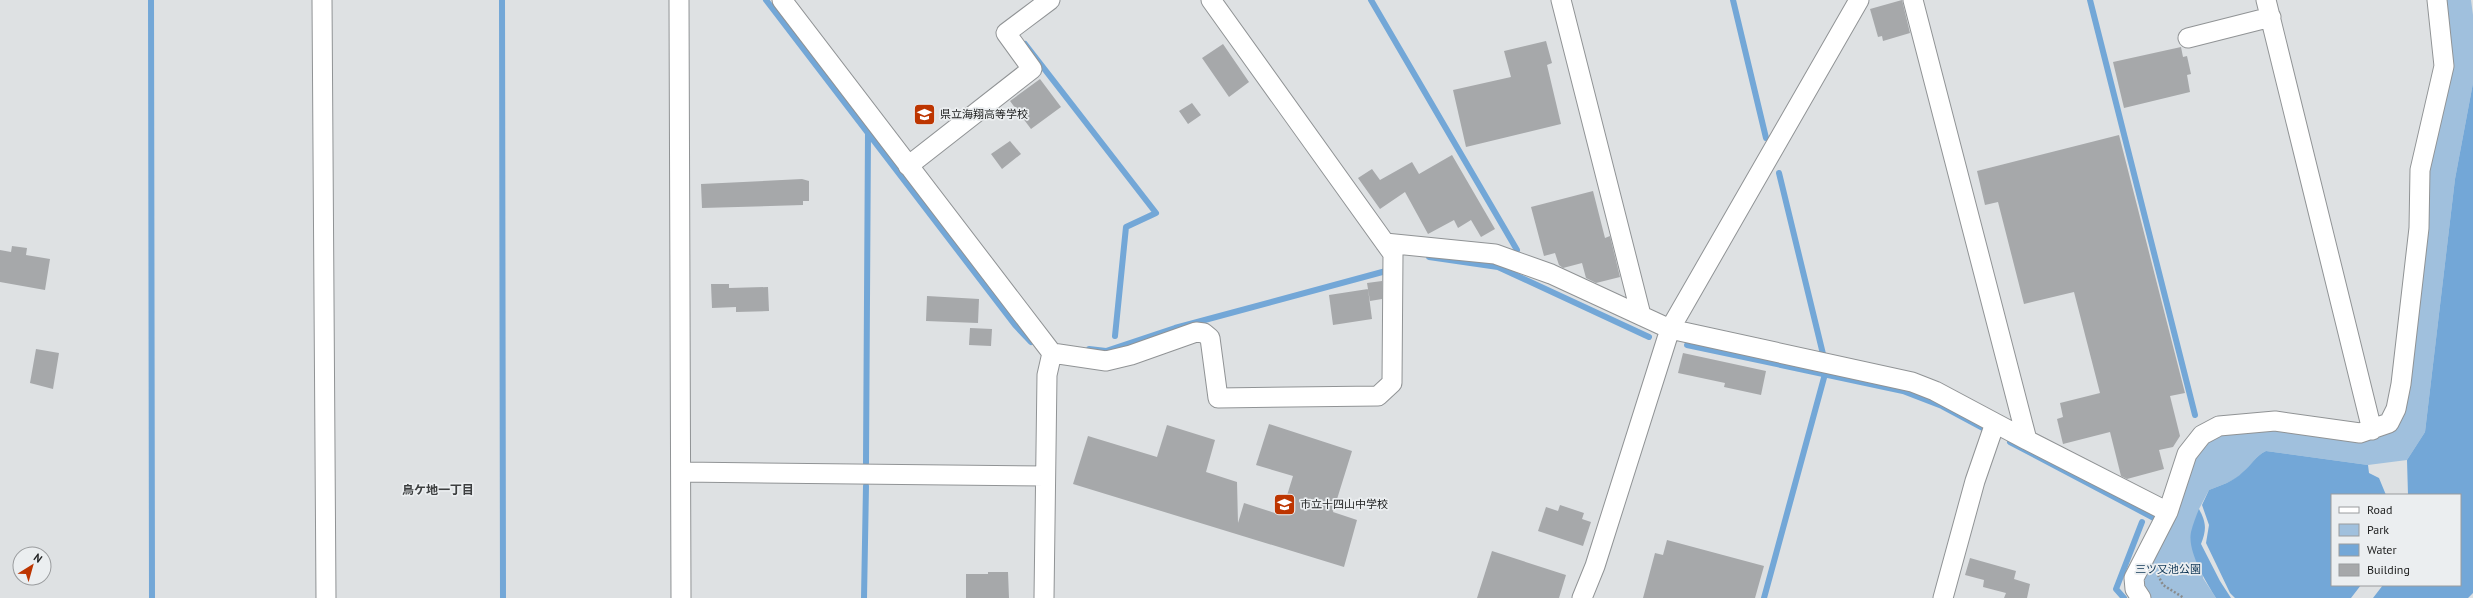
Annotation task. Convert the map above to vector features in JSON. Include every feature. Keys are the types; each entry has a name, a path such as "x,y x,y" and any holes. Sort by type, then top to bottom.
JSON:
{"street":[{"path":"322,0 326,598"},
{"path":"680,0 682,472 681,598"},
{"path":"782,0 1052,353 1106,361 1130,355 1196,332 1204,333 1210,338 1218,398 1378,396 1392,383 1393,254 1211,0"},
{"path":"908,166 1032,69 1006,33 1050,0"},
{"path":"1561,0 1641,315"},
{"path":"1582,598 1595,566 1670,329 1859,0"},
{"path":"1913,0 2027,440"},
{"path":"2141,598 2135,589 2134,578 2168,512 2187,454 2202,435 2219,426 2275,421 2360,434 2389,423 2396,409 2401,384 2419,228 2420,170 2444,66 2437,0"},
{"path":"2188,38 2269,9 2372,430"},
{"path":"1385,243 1495,254 1551,274 1670,329 1912,382 1935,391 1995,424 2168,512"},
{"path":"1044,598 1044,476 1047,375 1052,353"},
{"path":"1943,598 1975,481 1995,424"},
{"path":"682,472 1044,476"}],"green space":[{"name":"三ツ又池公園","path":"2443,0 2471,0 2473,15 2473,83 2455,179 2425,432 2407,460 2368,465 2266,451 2262,453 2235,479 2209,490 2199,509 2203,578 2216,598 2150,598 2137,589 2155,523 2202,446 2215,436 2228,431 2265,429 2389,430"}],"water":[{"path":"2473,83 2473,593 2468,598 2373,598 2382,586 2461,586 2461,494 2408,494 2407,460 2425,432 2455,179"},
{"path":"2266,451 2368,465 2369,473 2379,478 2386,494 2331,494 2331,586 2360,586 2351,598 2235,598 2230,593 2206,543 2209,525 2202,505 2209,490 2235,478 2259,455"},
{"path":"2199,509 2205,526 2201,544 2220,581 2231,598 2216,598 2198,566 2192,548 2191,532"}],"building":[{"path":"1902,0 1910,33 1883,41 1882,36 1878,37 1870,9"},
{"path":"1546,41 1552,63 1547,65 1561,124 1466,147 1453,90 1511,77 1504,51"},
{"path":"1223,44 1249,82 1229,97 1202,58"},
{"path":"2181,47 2183,57 2187,56 2191,74 2187,75 2190,92 2124,108 2113,62"},
{"path":"1040,79 1061,107 1031,129 1010,101"},
{"path":"1192,103 1201,115 1188,124 1179,111"},
{"path":"2119,135 2185,393 2170,396 2180,436 2173,447 2159,450 2164,469 2127,479 2121,476 2110,432 2063,444 2057,419 2063,417 2060,403 2100,393 2074,292 2024,304 1998,202 1985,205 1977,171"},
{"path":"1010,141 1021,154 1002,169 991,154"},
{"path":"1452,155 1495,229 1481,237 1471,220 1458,228 1454,220 1428,234 1405,192 1380,209 1358,178 1372,169 1380,180 1412,162 1419,174"},
{"path":"802,179 809,181 809,201 803,201 803,205 702,208 701,184"},
{"path":"1593,191 1605,238 1610,236 1620,277 1596,283 1586,278 1582,263 1563,268 1559,265 1555,253 1544,256 1531,207"},
{"path":"12,246 27,248 26,255 50,259 45,290 0,282 0,250 11,252"},
{"path":"1382,281 1382,299 1370,301 1367,283"},
{"path":"711,284 729,284 729,288 768,287 769,311 736,312 736,307 712,308"},
{"path":"1368,289 1372,319 1333,325 1329,295"},
{"path":"927,296 979,299 978,323 926,321"},
{"path":"970,328 992,329 991,346 969,345"},
{"path":"36,349 59,353 53,389 30,383"},
{"path":"1683,353 1766,371 1761,395 1724,387 1725,383 1678,373"},
{"path":"1269,424 1352,451 1333,512 1357,520 1344,567 1073,484 1088,436 1157,457 1167,425 1215,440 1206,472 1237,482 1238,523 1244,503 1281,515 1293,476 1256,465"},
{"path":"1560,505 1584,513 1582,519 1591,522 1583,546 1538,531 1546,507 1558,511"},
{"path":"1667,540 1764,566 1755,598 1643,598 1655,553 1663,555"},
{"path":"1492,551 1566,575 1559,598 1477,598"},
{"path":"1970,558 2016,571 2014,579 2030,584 2027,598 2004,598 2006,593 1983,587 1984,580 1965,575"},
{"path":"988,572 1008,572 1009,598 966,598 966,574 988,574"}],"waterway":[{"path":"151,0 152,598"},
{"path":"502,0 503,598"},
{"path":"766,0 1015,325 1031,342"},
{"path":"1371,0 1517,250"},
{"path":"1733,0 1766,138"},
{"path":"2090,0 2195,415"},
{"path":"1025,44 1156,213 1126,227 1115,336"},
{"path":"866,463 868,134"},
{"path":"1779,173 1823,354"},
{"path":"1429,257 1498,267 1649,337"},
{"path":"1089,349 1106,351 1175,328 1386,271"},
{"path":"1687,345 1903,391 1942,406 1983,428"},
{"path":"1764,598 1825,374"},
{"path":"2010,442 2154,518"},
{"path":"864,598 866,486"},
{"path":"2124,598 2116,589 2142,522"}],"place":[{"name":"県立海翔高等学校","path":"924,114"},
{"name":"市立十四山中学校","path":"1284,504"}],"district":[{"name":"鳥ケ地一丁目","path":"438,490"}]}
